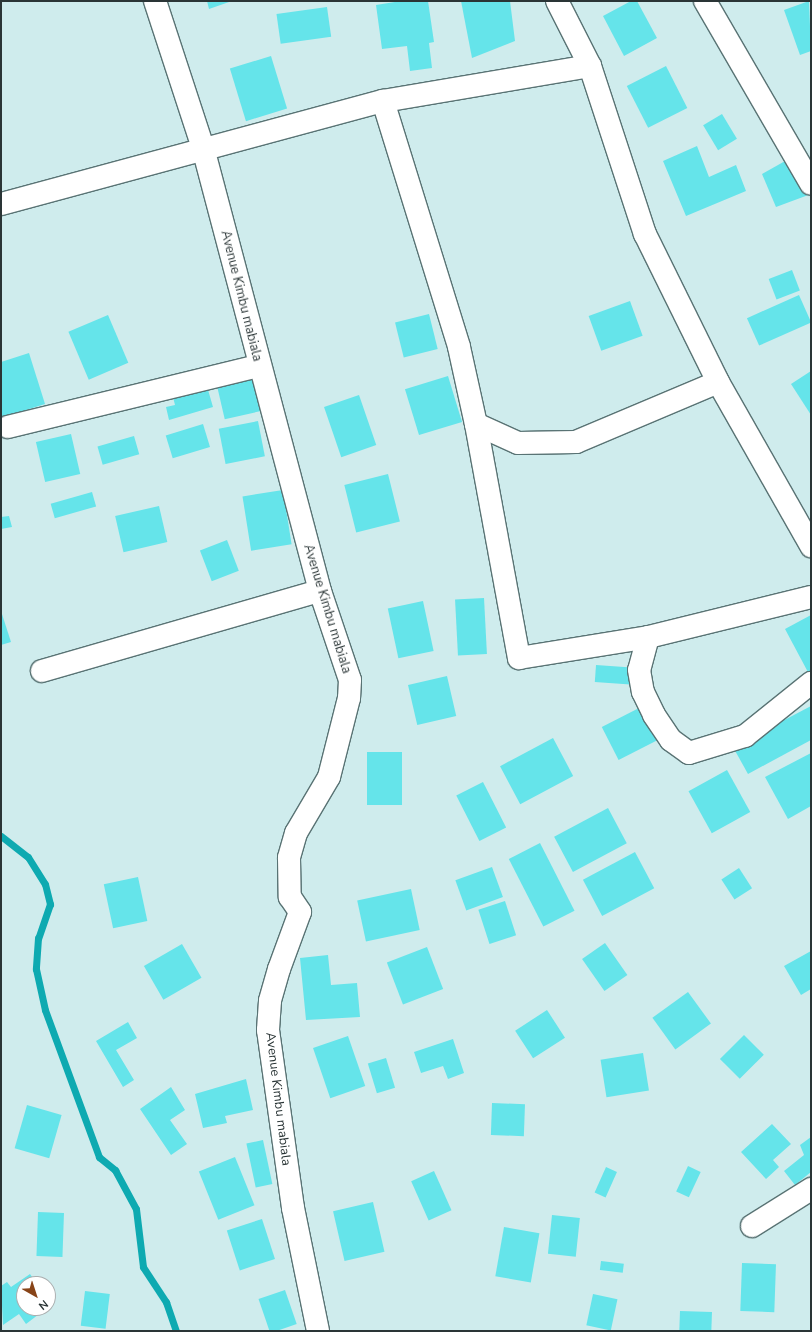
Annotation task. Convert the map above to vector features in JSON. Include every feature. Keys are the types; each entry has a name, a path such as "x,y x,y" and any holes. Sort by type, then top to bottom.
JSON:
{"street":[{"name":"Avenue Kimbu mabiala","path":"155,1 203,148 259,366 320,591 350,680 349,698 329,777 296,833 289,858 290,897 300,912 278,969 270,1001 268,1030 293,1208 318,1331"},
{"path":"557,1 590,66 645,234 718,382 811,546"},
{"path":"705,1 811,184"},
{"path":"1,204 203,148 382,101 590,66"},
{"path":"382,101 459,347 476,424 519,658 648,637 811,597"},
{"path":"8,427 259,366"},
{"path":"476,424 518,443 576,442 718,382"},
{"path":"42,671 320,591"},
{"path":"648,637 639,670 643,692 671,740 689,754 745,736 811,683"},
{"path":"752,1226 811,1189"}],"building":[{"path":"207,1 232,1 209,9"},
{"path":"401,1 428,1 434,42 429,43 432,68 410,71 407,46 382,49 376,5"},
{"path":"461,1 510,1 515,41 472,58"},
{"path":"631,1 637,1 657,38 624,56 603,16"},
{"path":"809,1 811,51 800,55 784,10"},
{"path":"327,7 331,37 281,44 276,14"},
{"path":"271,56 287,109 246,121 230,69"},
{"path":"666,66 687,108 648,128 627,86"},
{"path":"722,114 737,139 718,150 703,125"},
{"path":"697,146 709,177 736,165 746,191 686,216 663,161"},
{"path":"794,156 811,194 776,207 762,174"},
{"path":"792,270 800,291 777,299 769,279"},
{"path":"799,295 811,322 759,346 747,318"},
{"path":"630,301 643,336 601,351 589,316"},
{"path":"429,314 438,349 404,357 395,322"},
{"path":"108,315 128,363 89,380 68,332"},
{"path":"29,353 45,404 1,418 1,362"},
{"path":"256,368 266,410 225,419 215,377"},
{"path":"811,371 811,415 791,384"},
{"path":"448,376 462,422 419,435 405,389"},
{"path":"206,383 213,407 169,420 166,407 175,405 172,393"},
{"path":"359,395 376,445 341,457 324,407"},
{"path":"258,421 265,456 226,464 219,429"},
{"path":"203,424 210,447 173,458 166,435"},
{"path":"71,434 80,474 45,482 36,442"},
{"path":"134,436 139,454 103,465 97,446"},
{"path":"388,474 400,522 356,532 344,485"},
{"path":"283,490 292,544 251,551 243,496"},
{"path":"92,492 96,506 55,518 51,504"},
{"path":"159,506 167,542 123,552 115,516"},
{"path":"9,516 12,527 1,529 1,517"},
{"path":"227,540 239,571 212,581 200,550"},
{"path":"484,598 487,654 458,655 455,600"},
{"path":"423,601 434,651 398,658 388,608"},
{"path":"1,611 11,642 1,645"},
{"path":"811,615 811,672 809,674 785,629"},
{"path":"596,665 635,668 634,685 595,682"},
{"path":"447,676 456,716 417,725 408,685"},
{"path":"811,706 811,740 748,774 733,747"},
{"path":"641,707 658,740 619,760 602,727"},
{"path":"553,738 573,776 520,804 500,766"},
{"path":"367,752 402,752 402,805 367,805"},
{"path":"811,753 811,806 788,819 765,777"},
{"path":"727,770 750,812 712,833 689,791"},
{"path":"483,782 506,827 479,841 456,796"},
{"path":"608,808 627,843 573,872 554,837"},
{"path":"540,843 575,911 543,927 509,859"},
{"path":"635,852 654,888 602,916 583,880"},
{"path":"492,867 503,897 466,910 455,880"},
{"path":"739,868 752,888 734,900 721,879"},
{"path":"138,877 147,921 113,928 104,884"},
{"path":"411,889 420,930 366,942 357,900"},
{"path":"505,901 516,935 489,944 478,910"},
{"path":"605,943 627,975 604,991 582,959"},
{"path":"182,944 202,978 163,1000 144,966"},
{"path":"427,947 443,989 403,1004 387,962"},
{"path":"811,951 811,989 801,995 784,966"},
{"path":"328,955 331,985 357,983 360,1017 306,1020 300,958"},
{"path":"688,992 711,1024 675,1049 652,1018"},
{"path":"547,1010 565,1038 533,1058 515,1031"},
{"path":"128,1022 137,1038 116,1050 134,1080 123,1087 96,1041"},
{"path":"744,1035 764,1055 740,1079 720,1059"},
{"path":"348,1036 365,1086 330,1098 313,1048"},
{"path":"453,1039 464,1073 448,1079 443,1066 421,1073 414,1052"},
{"path":"643,1053 649,1091 606,1097 601,1060"},
{"path":"386,1058 395,1088 377,1093 368,1064"},
{"path":"246,1079 253,1110 225,1116 227,1123 203,1128 195,1094"},
{"path":"171,1087 185,1110 170,1120 187,1144 171,1155 140,1109"},
{"path":"492,1103 525,1104 524,1136 491,1135"},
{"path":"27,1105 62,1115 49,1158 15,1148"},
{"path":"772,1124 791,1144 773,1160 779,1167 766,1179 741,1152"},
{"path":"811,1137 811,1172 795,1185 784,1171 804,1155 800,1145"},
{"path":"263,1140 272,1184 256,1188 246,1144"},
{"path":"235,1157 254,1205 218,1220 199,1172"},
{"path":"688,1166 701,1172 689,1197 676,1191"},
{"path":"606,1167 617,1172 606,1197 595,1193"},
{"path":"434,1171 451,1210 429,1220 411,1181"},
{"path":"373,1202 384,1252 345,1261 333,1211"},
{"path":"38,1212 64,1213 62,1257 36,1256"},
{"path":"552,1215 580,1218 576,1257 548,1254"},
{"path":"262,1219 275,1259 240,1270 227,1230"},
{"path":"504,1227 539,1233 531,1282 495,1276"},
{"path":"601,1261 624,1264 623,1273 600,1270"},
{"path":"742,1263 776,1264 774,1312 740,1311"},
{"path":"7,1282 11,1287 16,1284 16,1316 3,1325 1,1286"},
{"path":"285,1290 297,1324 277,1331 270,1331 259,1299"},
{"path":"85,1291 110,1294 106,1329 81,1326"},
{"path":"593,1294 617,1299 611,1330 586,1325"},
{"path":"680,1311 712,1312 711,1331 679,1331"},
{"path":"20,1316 36,1316 26,1324"}],"waterway":[{"path":"1,836 28,857 45,884 50,904 38,938 36,969 45,1010 99,1157 115,1170 136,1209 143,1267 166,1302 176,1331"}]}
